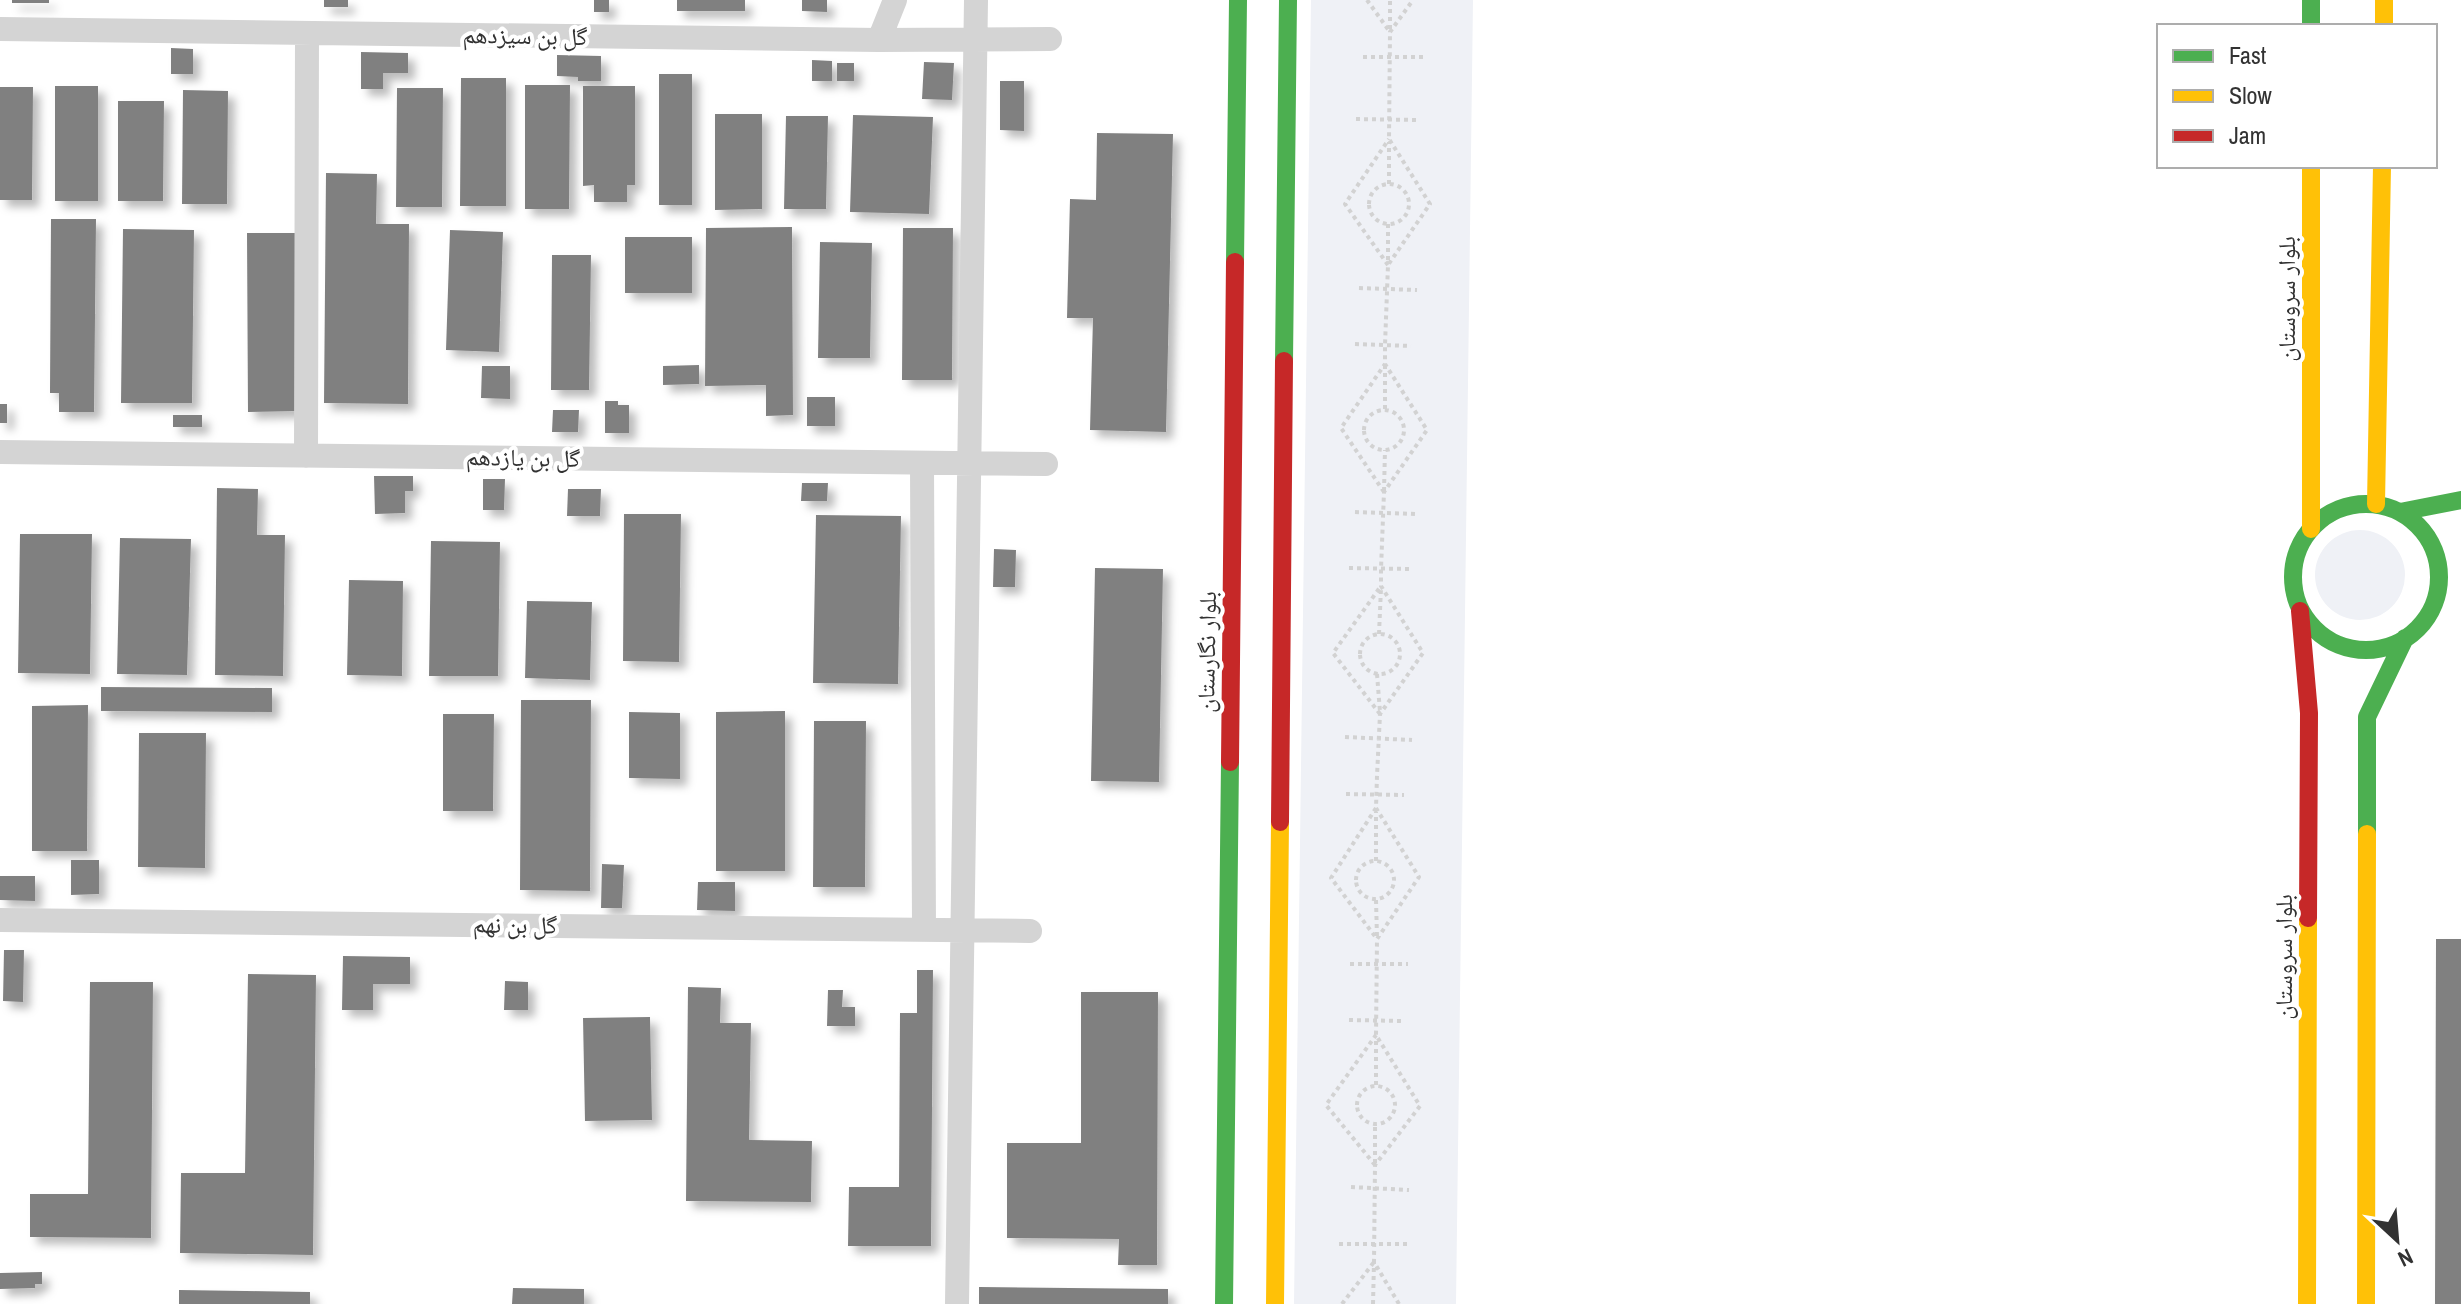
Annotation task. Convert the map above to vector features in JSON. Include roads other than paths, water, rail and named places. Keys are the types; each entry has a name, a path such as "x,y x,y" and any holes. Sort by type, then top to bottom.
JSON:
{"street":[{"path":"879,40 895,0"},
{"path":"957,1304 976,0"},
{"name":"بلوار نگارستان","path":"1224,1304 1238,0"},
{"path":"1275,1304 1288,0"},
{"path":"2311,0 2311,24"},
{"path":"2384,0 2384,24"},
{"name":"گل بن سیزدهم","path":"0,29 879,40 1050,39"},
{"path":"306,456 307,33"},
{"name":"بلوار سروستان","path":"2311,168 2311,529"},
{"path":"2376,504 2382,168"},
{"name":"گل بن یازدهم","path":"0,452 1046,464"},
{"path":"922,463 924,929"},
{"path":"2400,512 2461,500"},
{"path":"2376,504 2400,512 2419,526 2432,546 2439,568 2438,592 2420,626 2405,638 2383,648 2359,650 2335,644 2315,630 2300,611 2293,590 2293,568 2299,547 2311,529 2330,513 2352,505 2376,504"},
{"path":"2438,592 2461,585"},
{"name":"بلوار سروستان","path":"2300,611 2309,713 2307,1304"},
{"path":"2366,1304 2367,717 2405,638"},
{"name":"گل بن نهم","path":"0,920 1030,931"}]}
